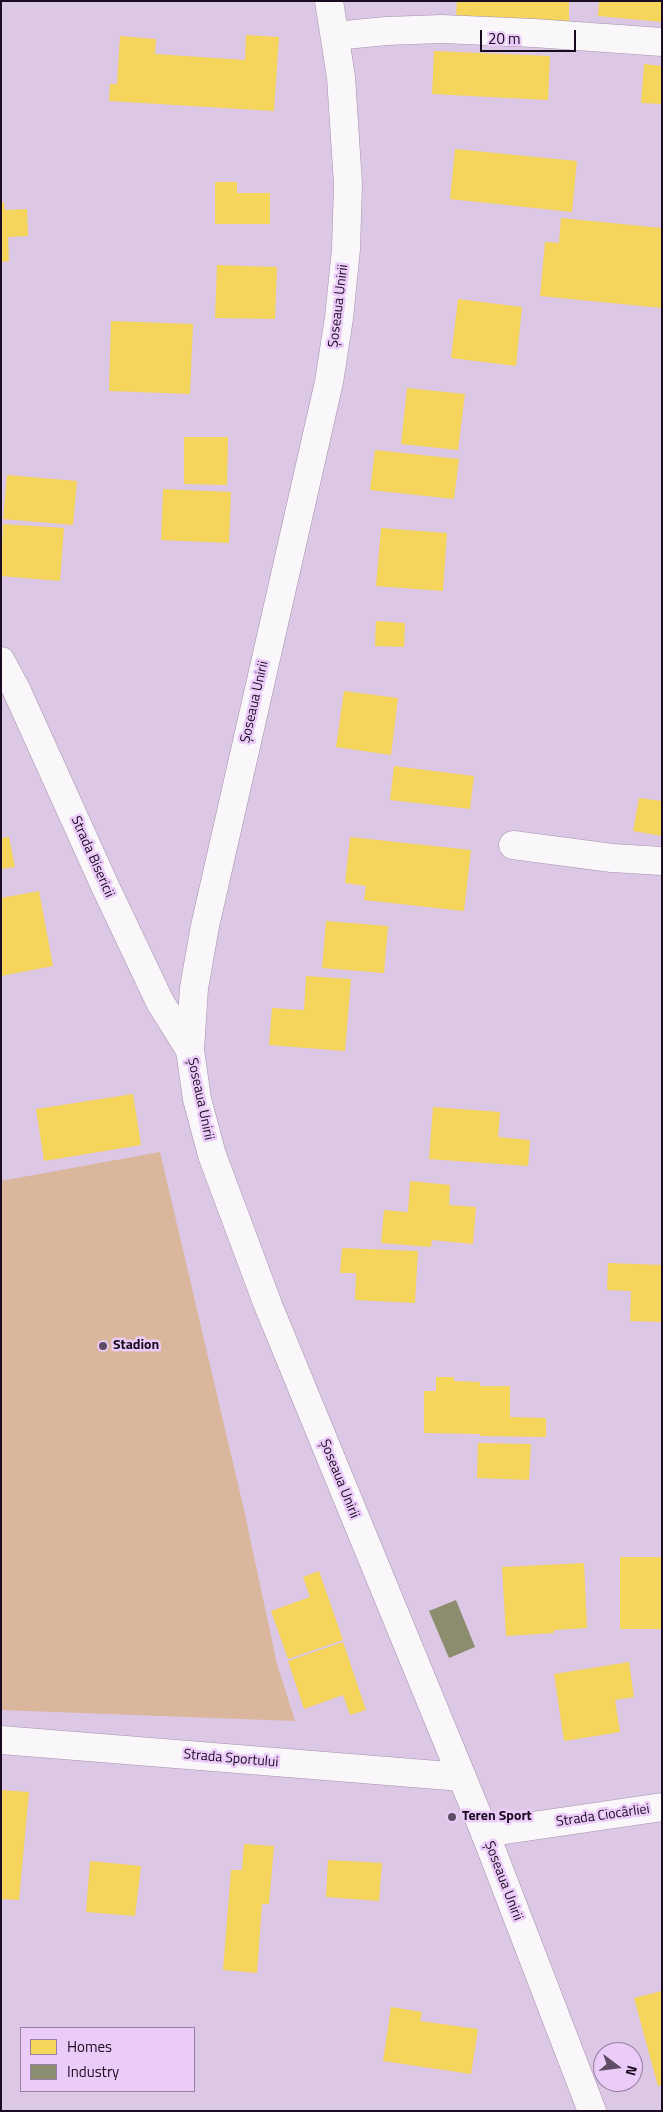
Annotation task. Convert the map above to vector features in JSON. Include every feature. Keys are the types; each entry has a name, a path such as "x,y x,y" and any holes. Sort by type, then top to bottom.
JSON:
{"main road":[{"name":"Șoseaua Unirii","path":"329,1 346,124 348,184 346,249 339,318 329,382 205,926 194,988 190,1050 197,1099 212,1155 271,1314 485,1834 592,2111"},
{"path":"334,36 386,31 442,29 662,42"},
{"name":"Strada Bisericii","path":"1,661 20,698 104,886 160,1002 190,1050"},
{"path":"513,845 612,858 662,861"},
{"name":"Strada Sportului","path":"1,1740 462,1777"},
{"name":"Strada Ciocârliei","path":"485,1834 662,1807"}],"shaded area":[{"name":"Stadion","path":"160,1152 244,1510 277,1664 295,1721 1,1710 1,1181"}],"building: Homes":[{"path":"457,1 569,1 569,21 456,18"},
{"path":"599,1 662,1 662,22 598,16"},
{"path":"246,35 279,37 274,111 109,101 110,84 117,84 120,36 156,39 155,54 245,60"},
{"path":"434,51 550,56 548,100 432,94"},
{"path":"644,64 662,66 662,104 641,103"},
{"path":"455,149 577,161 572,212 450,199"},
{"path":"215,182 237,182 237,193 270,193 270,224 215,224"},
{"path":"1,202 4,202 5,210 27,209 28,236 8,237 9,261 1,262"},
{"path":"561,218 662,228 662,308 540,296 545,242 559,243"},
{"path":"217,265 277,267 275,319 215,318"},
{"path":"458,299 522,307 516,366 451,358"},
{"path":"111,321 193,324 190,394 109,391"},
{"path":"407,388 465,394 458,450 401,444"},
{"path":"184,437 228,437 227,485 184,484"},
{"path":"375,450 459,459 454,499 370,490"},
{"path":"7,475 77,481 73,525 3,519"},
{"path":"163,489 231,492 229,543 161,540"},
{"path":"3,524 64,528 60,581 1,576"},
{"path":"381,528 447,533 443,591 376,586"},
{"path":"376,621 405,623 404,647 375,646"},
{"path":"344,691 398,698 391,755 336,747"},
{"path":"394,766 474,776 470,809 390,800"},
{"path":"639,798 662,801 662,836 633,831"},
{"path":"9,837 15,867 1,869 1,838"},
{"path":"350,837 471,850 464,911 364,900 366,886 345,883"},
{"path":"39,891 53,966 1,976 1,898"},
{"path":"326,921 388,926 384,973 322,968"},
{"path":"306,976 351,979 345,1051 269,1045 272,1008 304,1010"},
{"path":"133,1094 141,1145 44,1161 36,1109"},
{"path":"433,1107 500,1112 498,1137 530,1140 528,1166 429,1159"},
{"path":"410,1181 450,1185 449,1205 476,1207 473,1244 432,1240 431,1247 381,1243 384,1210 408,1212"},
{"path":"342,1248 418,1251 415,1303 355,1300 356,1273 340,1273"},
{"path":"608,1263 662,1265 662,1322 630,1321 631,1291 607,1290"},
{"path":"436,1377 454,1377 454,1381 480,1382 480,1386 510,1386 510,1417 546,1418 546,1437 424,1433 424,1391 436,1391"},
{"path":"478,1443 531,1444 529,1480 477,1478"},
{"path":"620,1557 662,1557 662,1629 620,1629"},
{"path":"584,1563 587,1628 554,1630 554,1633 506,1636 502,1567"},
{"path":"319,1571 343,1640 288,1659 271,1611 310,1597 303,1577"},
{"path":"343,1642 366,1710 350,1715 343,1695 304,1709 288,1661"},
{"path":"629,1662 634,1697 615,1700 620,1732 564,1741 554,1674"},
{"path":"1,1790 29,1792 19,1900 1,1899"},
{"path":"244,1844 274,1846 269,1904 262,1904 257,1973 223,1970 231,1870 242,1870"},
{"path":"328,1860 382,1863 379,1901 326,1897"},
{"path":"90,1861 141,1866 135,1916 86,1912"},
{"path":"662,1991 662,2085 658,2086 634,1998"},
{"path":"391,2007 422,2012 420,2021 478,2029 471,2074 383,2061"}],"building: Industry":[{"path":"456,1600 475,1647 449,1658 429,1611"}],"place":[{"name":"Stadion","path":"103,1346"},
{"name":"Teren Sport","path":"452,1817"}]}
